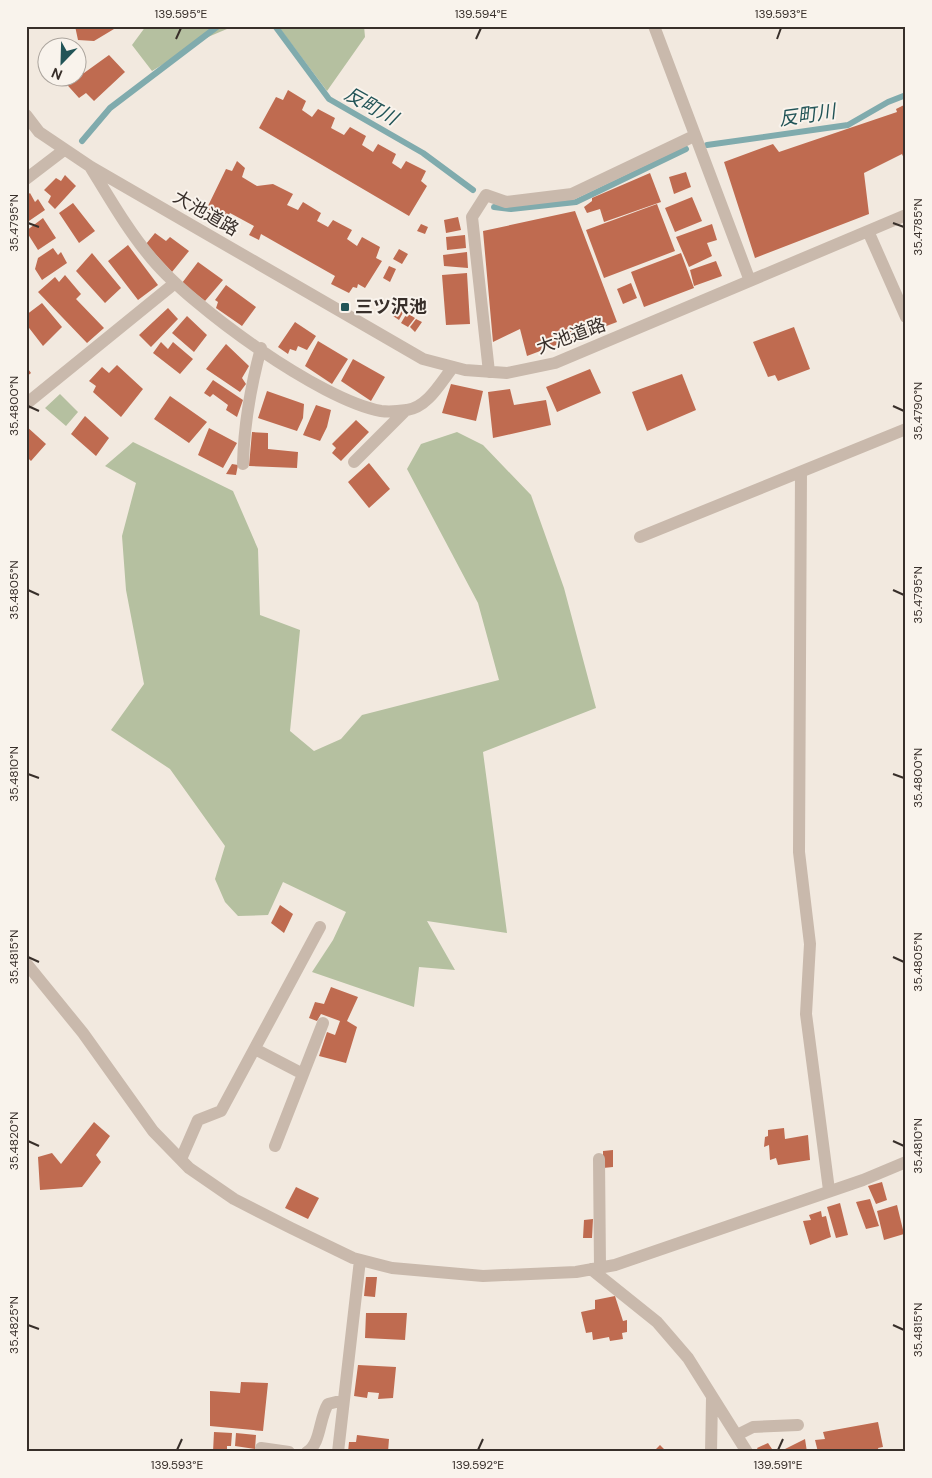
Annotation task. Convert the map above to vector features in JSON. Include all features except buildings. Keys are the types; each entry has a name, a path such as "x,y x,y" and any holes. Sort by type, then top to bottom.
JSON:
{"street":[{"path":"654,26 750,281"},
{"name":"大池道路","path":"26,115 39,132 91,167 423,359 453,367 489,372 508,373 555,364 906,215"},
{"path":"489,372 472,217 486,195 506,202 572,194 694,136"},
{"path":"26,179 64,150"},
{"path":"91,167 114,206 152,259 175,283 218,319 296,373 344,398 381,411 406,410 423,403 453,367"},
{"path":"868,231 906,317"},
{"path":"26,404 175,283"},
{"path":"243,464 244,426 250,390 261,348"},
{"path":"354,462 406,410"},
{"path":"640,537 906,429"},
{"path":"802,472 799,852 810,944 806,1014 829,1190"},
{"path":"181,1159 198,1120 222,1111 320,927"},
{"path":"26,963 83,1033 153,1131 181,1159 234,1199 360,1260 392,1268 483,1276 615,1265 829,1190 863,1180 906,1162"},
{"path":"275,1146 323,1023"},
{"path":"255,1049 303,1074"},
{"path":"596,1268 599,1159"},
{"path":"338,1452 360,1260"},
{"path":"596,1268 658,1322 688,1358 747,1452"},
{"path":"711,1452 712,1398"},
{"path":"307,1452 316,1442 323,1412 328,1404 344,1400"},
{"path":"736,1434 753,1427 798,1425"},
{"path":"261,1448 289,1452"}],"green space":[{"path":"146,26 234,26 208,37 152,71 132,45"},
{"path":"278,26 364,26 365,37 327,91"},
{"path":"60,394 78,412 66,426 45,408"},
{"path":"457,432 483,445 531,495 564,588 596,708 483,752 507,933 427,921 455,970 419,967 414,1007 312,972 333,940 346,912 283,882 268,915 238,916 225,902 215,879 225,846 170,769 111,730 144,684 126,590 122,536 136,483 105,466 133,442 233,491 258,549 260,615 300,630 290,731 314,751 341,739 362,715 499,680 478,603 407,469 421,444"}],"waterway":[{"name":"反町川","path":"82,141 110,108 218,26"},
{"name":"反町川","path":"275,26 329,99 423,153 473,190"},
{"name":"反町川","path":"707,145 848,125 888,102 906,95"},
{"name":"反町川","path":"494,207 511,209 576,202 686,149"}],"place":[{"name":"三ツ沢池","path":"345,307"}]}
